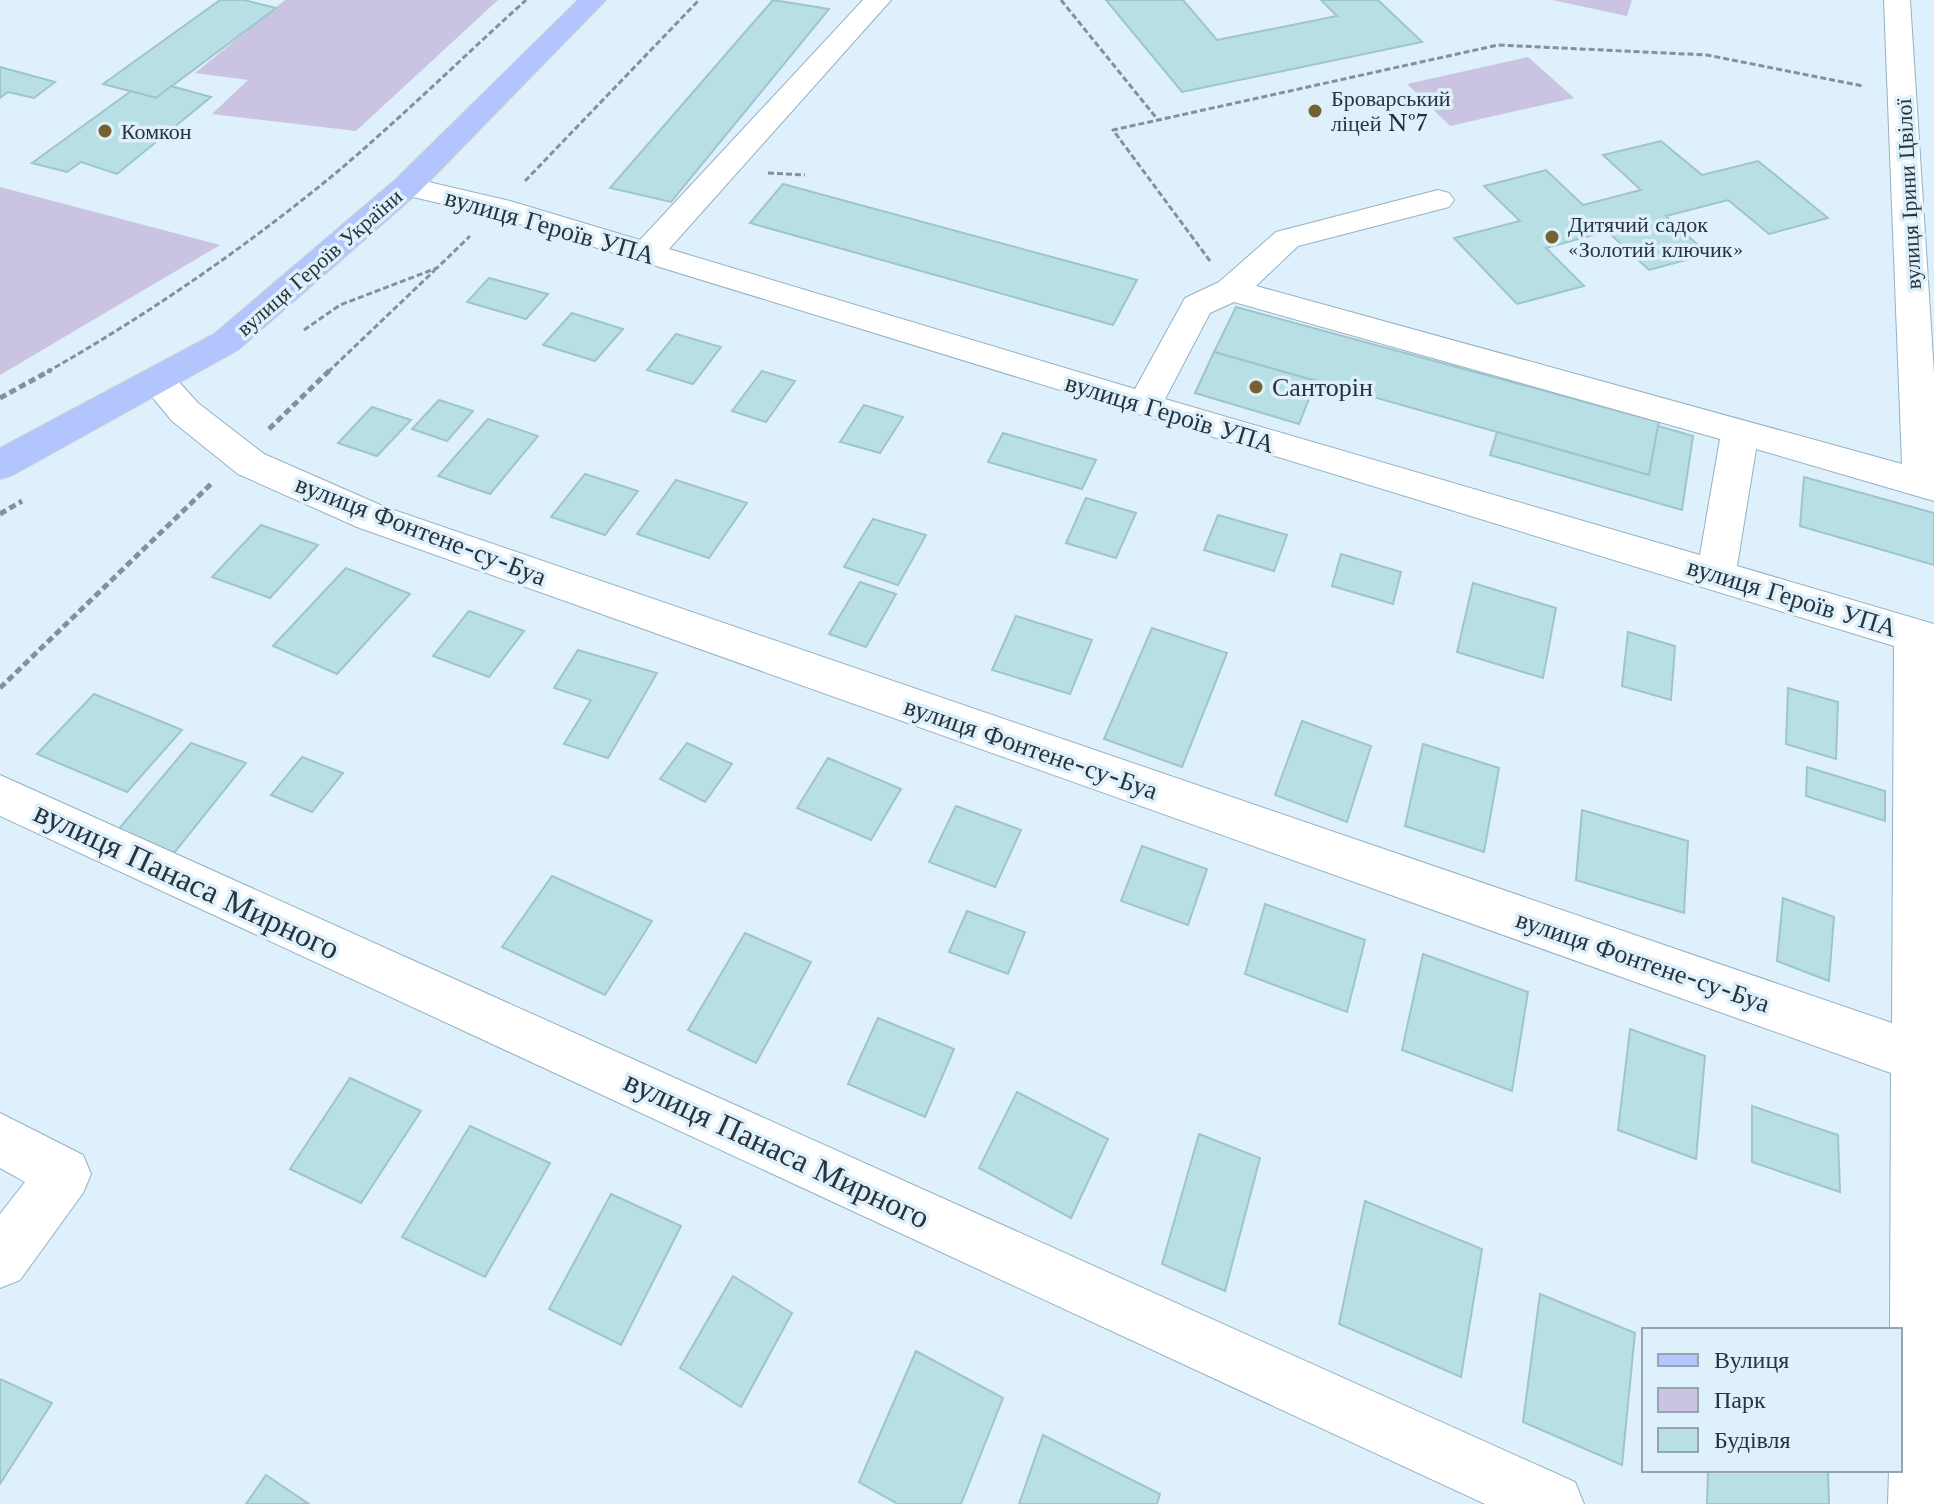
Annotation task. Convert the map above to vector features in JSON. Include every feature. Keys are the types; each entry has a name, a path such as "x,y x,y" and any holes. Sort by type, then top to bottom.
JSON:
{"main road":[{"name":"вулиця Героїв України","path":"0,465 226,342 407,186 593,0"}],"street":[{"path":"647,253 878,0"},
{"name":"вулиця Ірини Цвілої","path":"1897,0 1919,96 1928,485"},
{"name":"вулиця Героїв УПА","path":"407,186 499,208 1925,638"},
{"path":"1144,405 1197,306 1231,290 1287,239 1438,200"},
{"path":"1231,290 1928,485"},
{"name":"вулиця Фонтене-су-Буа","path":"157,381 185,412 251,464 371,517 1925,1060"},
{"path":"1716,575 1740,431"},
{"path":"1919,1504 1925,1060 1925,638"},
{"name":"вулиця Панаса Мирного","path":"0,795 1553,1504"},
{"path":"0,1139 64,1174 0,1260"}],"path":[{"path":"0,398 68,361 126,324 310,194 526,0"},
{"path":"301,332 340,305 437,268 699,0"},
{"path":"1061,0 1158,120"},
{"path":"1231,290 1113,130 1498,45 1707,55 1919,96"},
{"path":"0,514 26,499"}],"green space":[{"path":"285,0 498,0 356,131 212,114 248,80 195,73"},
{"path":"1552,0 1632,0 1627,16"},
{"path":"1528,57 1574,98 1450,126 1407,84"},
{"path":"0,187 220,245 0,375"}],"building":[{"path":"220,0 244,0 276,8 156,98 103,84"},
{"path":"773,0 829,9 671,202 610,188"},
{"path":"1106,0 1183,0 1217,40 1337,16 1321,0 1378,0 1422,42 1182,92"},
{"path":"0,67 55,82 34,98 8,92 0,98"},
{"path":"171,86 211,97 117,174 81,162 67,172 32,163 131,91 156,98"},
{"path":"1661,141 1702,175 1758,161 1828,218 1769,234 1728,200 1666,216 1708,254 1649,270 1607,231 1546,248 1584,286 1517,304 1454,238 1520,221 1484,186 1546,170 1583,205 1641,190 1603,155"},
{"path":"783,184 1137,280 1113,325 750,223"},
{"path":"489,278 548,294 526,319 467,302"},
{"path":"1236,307 1659,422 1649,475 1214,352"},
{"path":"572,313 623,329 595,361 543,345"},
{"path":"676,334 721,347 693,384 647,370"},
{"name":"Санторін","path":"1214,352 1316,381 1299,424 1195,393"},
{"path":"762,371 795,381 766,422 732,411"},
{"path":"439,400 473,411 447,441 412,429"},
{"path":"864,405 903,417 880,453 840,442"},
{"path":"372,407 411,420 377,456 338,443"},
{"path":"488,419 538,436 490,494 438,476"},
{"path":"1658,426 1693,436 1682,510 1490,455 1497,432 1649,475"},
{"path":"1003,433 1096,460 1082,489 988,462"},
{"path":"585,474 638,491 605,535 551,517"},
{"path":"1804,477 1934,513 1934,565 1800,526"},
{"path":"676,480 747,503 709,558 637,534"},
{"path":"1086,498 1136,513 1116,558 1066,543"},
{"path":"1218,515 1287,535 1274,571 1204,550"},
{"path":"873,519 926,535 898,585 844,567"},
{"path":"261,525 318,545 270,598 212,577"},
{"path":"1341,554 1401,572 1393,604 1332,586"},
{"path":"346,568 410,594 337,674 273,646"},
{"path":"860,582 896,594 866,647 829,634"},
{"path":"1473,583 1556,608 1543,678 1457,652"},
{"path":"469,611 524,631 489,677 433,656"},
{"path":"1016,616 1092,640 1070,694 992,670"},
{"path":"1152,628 1227,653 1182,767 1104,739"},
{"path":"1628,632 1675,646 1671,700 1622,686"},
{"path":"578,650 657,673 608,758 564,744 591,700 554,688"},
{"path":"1788,688 1838,702 1836,759 1786,744"},
{"path":"94,694 182,730 127,792 37,754"},
{"path":"1302,721 1371,746 1347,822 1275,795"},
{"path":"191,743 246,763 174,853 117,831"},
{"path":"687,743 732,764 705,802 660,779"},
{"path":"1423,744 1499,768 1484,852 1405,826"},
{"path":"302,757 343,773 312,812 271,795"},
{"path":"828,758 901,789 871,840 797,808"},
{"path":"1807,767 1885,791 1885,821 1806,796"},
{"path":"956,806 1021,830 995,887 929,862"},
{"path":"1582,810 1688,841 1684,913 1576,880"},
{"path":"1142,846 1207,869 1188,925 1121,901"},
{"path":"552,876 652,921 605,995 502,947"},
{"path":"1783,898 1834,917 1829,981 1777,961"},
{"path":"1265,904 1365,940 1347,1012 1245,974"},
{"path":"967,911 1025,932 1008,974 949,952"},
{"path":"745,933 811,962 756,1063 688,1030"},
{"path":"1423,954 1528,992 1512,1091 1402,1050"},
{"path":"878,1018 954,1049 925,1117 848,1084"},
{"path":"1630,1029 1705,1056 1696,1159 1618,1130"},
{"path":"350,1078 421,1111 361,1203 290,1169"},
{"path":"1017,1092 1108,1139 1071,1218 979,1168"},
{"path":"1752,1106 1838,1135 1840,1192 1752,1162"},
{"path":"470,1126 550,1163 485,1277 402,1237"},
{"path":"1199,1134 1260,1158 1225,1291 1162,1264"},
{"path":"611,1194 681,1226 621,1345 549,1309"},
{"path":"1365,1201 1482,1249 1461,1377 1339,1324"},
{"path":"733,1276 792,1313 741,1407 680,1368"},
{"path":"1540,1294 1635,1333 1622,1465 1523,1422"},
{"path":"916,1351 1003,1398 961,1504 898,1504 859,1482"},
{"path":"0,1379 52,1403 0,1484"},
{"path":"1043,1435 1160,1494 1157,1504 1019,1504"},
{"path":"1708,1472 1828,1472 1829,1504 1707,1504"},
{"path":"266,1475 309,1504 246,1504"}],"place":[{"name":"Броварський ліцей №7","path":"1315,111"},
{"name":"Комкон","path":"105,131"},
{"name":"Дитячий садок «Золотий ключик»","path":"1552,237"},
{"name":"Санторін","path":"1256,387"}]}
